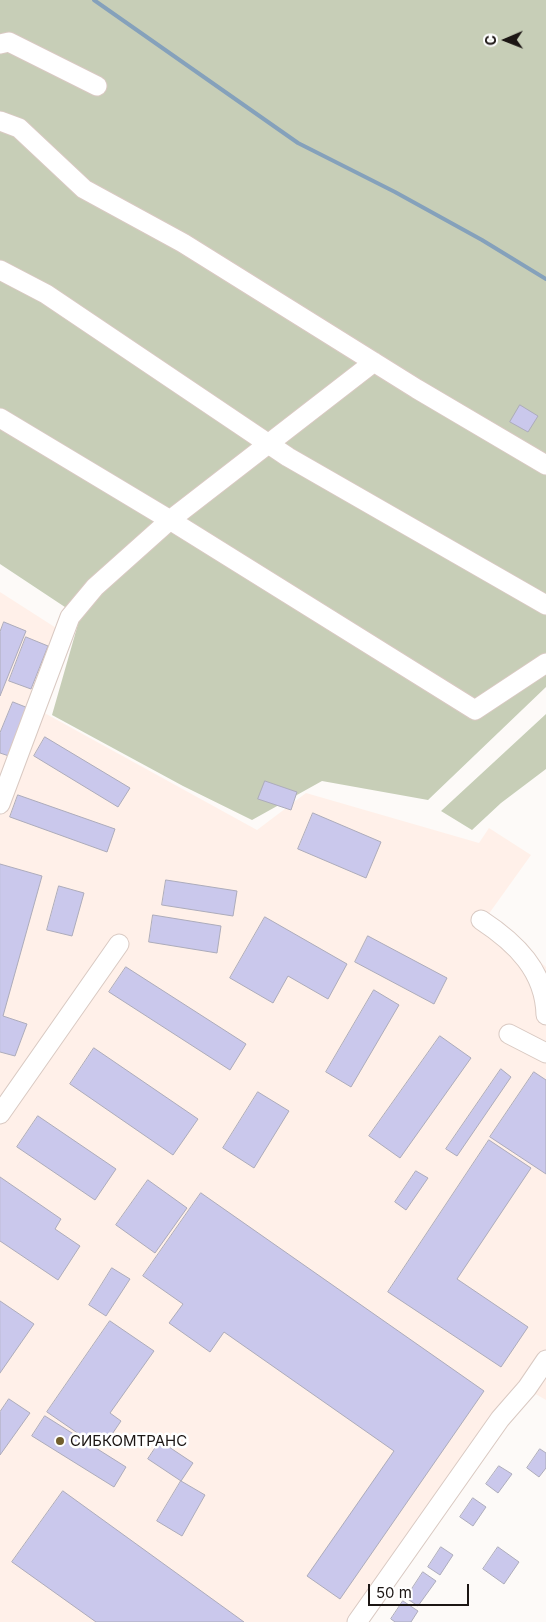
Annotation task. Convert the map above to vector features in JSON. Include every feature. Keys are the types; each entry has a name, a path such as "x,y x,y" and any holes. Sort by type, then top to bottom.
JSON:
{"street":[{"path":"0,44 8,42 97,86"},
{"path":"0,121 19,128 84,189 183,243 374,362 546,465"},
{"path":"0,270 46,294 268,444 546,605"},
{"path":"0,804 70,617 95,587 170,520 374,362"},
{"path":"0,418 170,520 475,710 546,664"},
{"path":"481,920 502,934 527,958 536,972 546,1005 546,1015"},
{"path":"0,1114 119,944"},
{"path":"510,1034 546,1053"},
{"path":"357,1622 500,1420 527,1388 546,1360"}],"shaded area":[{"path":"0,592 64,633 39,710 257,830 306,793 479,843 489,828 531,855 488,915 546,967 546,1400 532,1392 369,1622 0,1622"}],"green space":[{"path":"0,0 546,0 546,687 428,800 322,781 252,820 183,786 52,715 80,617 0,564"},
{"path":"546,714 546,769 501,803 472,830 441,811"}],"building":[{"path":"520,405 538,416 528,432 510,422"},
{"path":"4,622 26,631 0,696 0,632"},
{"path":"26,637 48,646 31,689 9,681"},
{"path":"13,702 28,708 9,756 0,753 0,733"},
{"path":"45,737 130,788 118,807 34,756"},
{"path":"265,781 297,792 291,810 258,799"},
{"path":"18,795 115,829 107,852 10,817"},
{"path":"313,813 381,842 366,878 298,849"},
{"path":"0,864 42,876 3,1016 27,1024 15,1056 0,1052"},
{"path":"166,880 237,891 233,916 162,905"},
{"path":"59,886 84,893 72,936 47,930"},
{"path":"153,915 221,926 217,953 149,942"},
{"path":"265,917 347,964 328,999 288,976 273,1003 230,978"},
{"path":"368,936 447,978 434,1004 355,962"},
{"path":"126,967 246,1044 230,1070 109,992"},
{"path":"374,990 399,1005 351,1087 326,1072"},
{"path":"440,1036 471,1058 400,1158 369,1136"},
{"path":"94,1048 198,1119 173,1155 70,1084"},
{"path":"501,1069 511,1077 457,1156 446,1149"},
{"path":"534,1072 546,1080 546,1174 490,1137"},
{"path":"258,1092 289,1111 254,1168 223,1148"},
{"path":"38,1116 116,1169 95,1200 17,1147"},
{"path":"489,1140 531,1168 457,1279 528,1327 501,1367 388,1292"},
{"path":"416,1171 428,1178 406,1210 395,1202"},
{"path":"0,1177 61,1219 55,1229 80,1246 58,1280 0,1241"},
{"path":"148,1180 187,1208 155,1253 116,1225"},
{"path":"201,1193 484,1391 340,1599 307,1576 394,1451 224,1332 210,1352 169,1323 183,1304 143,1276"},
{"path":"112,1268 130,1279 106,1316 89,1305"},
{"path":"0,1301 34,1324 0,1373"},
{"path":"110,1321 154,1351 110,1413 121,1421 104,1446 92,1437 89,1441 47,1412"},
{"path":"9,1399 30,1413 0,1455 0,1412"},
{"path":"45,1416 126,1467 114,1487 32,1436"},
{"path":"160,1441 193,1463 181,1481 148,1459"},
{"path":"540,1449 546,1453 546,1468 539,1477 527,1468"},
{"path":"499,1466 512,1474 498,1493 486,1484"},
{"path":"181,1481 205,1495 182,1536 157,1521"},
{"path":"63,1491 244,1622 96,1622 12,1562"},
{"path":"473,1498 486,1507 473,1526 460,1517"},
{"path":"441,1547 453,1555 440,1575 428,1567"},
{"path":"498,1547 519,1562 504,1584 483,1569"},
{"path":"423,1572 436,1581 418,1606 406,1598"},
{"path":"403,1601 418,1611 411,1622 395,1622 391,1619"}],"waterway":[{"path":"94,0 298,143 395,192 482,240 546,279"}],"place":[{"name":"СИБКОМТРАНС","path":"60,1441"}]}
